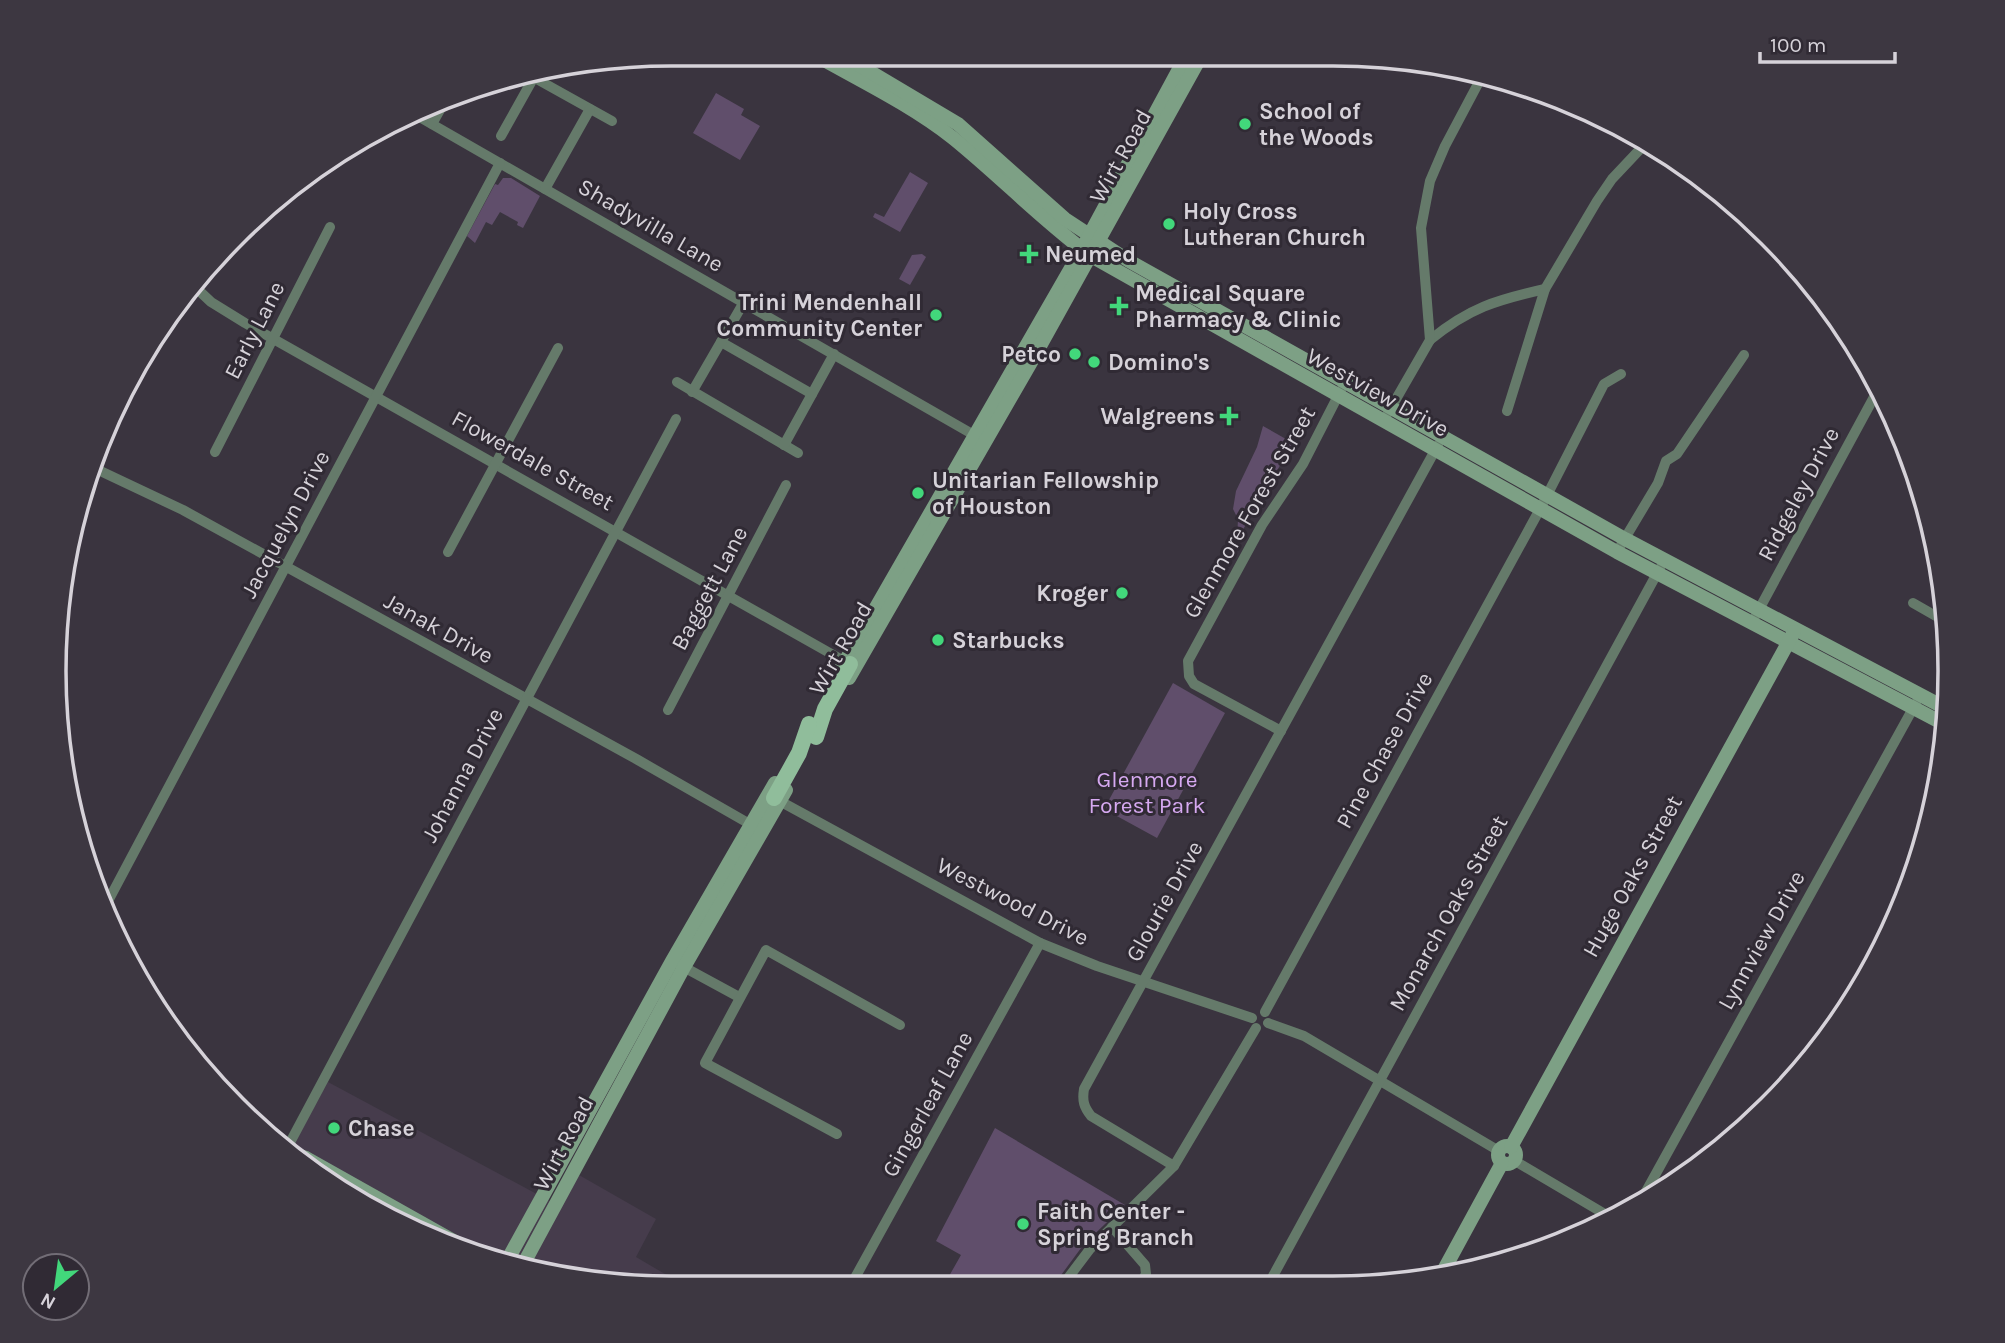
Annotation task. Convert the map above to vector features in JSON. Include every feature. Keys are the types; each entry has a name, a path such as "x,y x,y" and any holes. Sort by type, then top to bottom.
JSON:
{"main road":[{"name":"Westview Drive","path":"834,66 915,112 954,130"},
{"name":"Westview Drive","path":"858,66 954,130 987,157 1041,217 1621,545 1937,710"},
{"name":"Wirt Road","path":"850,664 927,547 1090,246 1181,66"},
{"name":"Wirt Road","path":"850,664 974,435 1090,246 1195,66"},
{"name":"Huge Oaks Street","path":"1446,1266 1793,634"},
{"path":"774,798 850,664"},
{"name":"Wirt Road","path":"526,1259 595,1117 678,964 774,798"},
{"name":"Wirt Road","path":"510,1254 595,1117"},
{"path":"331,1172 412,1217"}],"street":[{"path":"540,81 612,121"},
{"path":"501,136 529,84"},
{"path":"1430,340 1421,228 1430,181 1478,84"},
{"path":"545,189 590,109"},
{"path":"432,124 438,114"},
{"name":"Shadyvilla Lane","path":"425,120 974,435"},
{"path":"1507,411 1545,289 1605,190 1640,150"},
{"name":"Jacquelyn Drive","path":"111,896 500,163"},
{"name":"Early Lane","path":"215,452 330,227"},
{"path":"1387,415 1430,340 1455,320 1480,307 1545,289"},
{"name":"Flowerdale Street","path":"201,292 211,302 273,339 850,664"},
{"path":"692,391 744,302"},
{"path":"721,342 812,394"},
{"path":"448,552 558,348"},
{"path":"784,445 834,354"},
{"path":"1621,545 1658,483 1666,461 1677,454 1744,355"},
{"name":"Pine Chase Drive","path":"1267,1018 1604,384 1621,374"},
{"path":"677,382 798,453"},
{"name":"Glenmore Forest Street","path":"1281,731 1194,684 1189,676 1188,661 1262,525 1303,464 1341,389"},
{"name":"Ridgeley Drive","path":"1756,615 1873,399"},
{"name":"Johanna Drive","path":"291,1141 676,419"},
{"name":"Glourie Drive","path":"1174,1166 1091,1116 1084,1107 1082,1098 1089,1079 1439,444"},
{"name":"Janak Drive","path":"101,471 183,510 756,828"},
{"name":"Baggett Lane","path":"668,710 786,485"},
{"name":"Monarch Oaks Street","path":"1273,1276 1661,566"},
{"path":"1913,603 1935,616"},
{"name":"Lynnview Drive","path":"1648,1188 1917,701"},
{"name":"Westwood Drive","path":"774,798 1040,943 1254,1023"},
{"name":"Gingerleaf Lane","path":"855,1276 1040,943"},
{"path":"837,1134 705,1063 766,950 900,1025"},
{"path":"678,964 739,997"},
{"path":"1070,1276 1090,1249 1174,1166 1259,1011 1267,1018 1380,1079 1603,1213"},
{"path":"1112,1227 1145,1265 1145,1276"}],"shaded area":[{"path":"328,1082 559,1206 579,1175 656,1219 636,1257 668,1276 632,1275 553,1265 477,1244 404,1214 369,1195 335,1175 294,1143"}],"green space":[{"path":"716,93 744,109 741,115 760,126 740,160 693,133"},
{"path":"910,172 928,183 900,232 873,217 875,213 884,217"},
{"path":"503,178 511,178 540,196 523,228 500,212 492,225 486,222 475,243 467,236 495,184 498,185"},
{"path":"922,254 926,257 910,285 899,279 912,255"},
{"path":"1263,426 1293,443 1237,540 1238,519 1233,509 1236,491 1257,447"},
{"name":"Glenmore Forest Park","path":"1173,683 1225,713 1157,838 1104,809"},
{"name":"Faith Center - Spring Branch","path":"995,1128 1125,1205 1084,1244 1060,1276 949,1276 961,1255 936,1241"}],"place":[{"name":"School of the Woods","path":"1245,124"},
{"name":"Holy Cross Lutheran Church","path":"1169,224"},
{"name":"Neumed","path":"1029,254"},
{"name":"Medical Square Pharmacy & Clinic","path":"1119,306"},
{"name":"Trini Mendenhall Community Center","path":"936,315"},
{"name":"Petco","path":"1075,354"},
{"name":"Domino's","path":"1094,362"},
{"name":"Walgreens","path":"1229,416"},
{"name":"Unitarian Fellowship of Houston","path":"918,493"},
{"name":"Kroger","path":"1122,593"},
{"name":"Starbucks","path":"938,640"},
{"name":"Chase","path":"334,1128"},
{"name":"Faith Center - Spring Branch","path":"1023,1224"}]}
